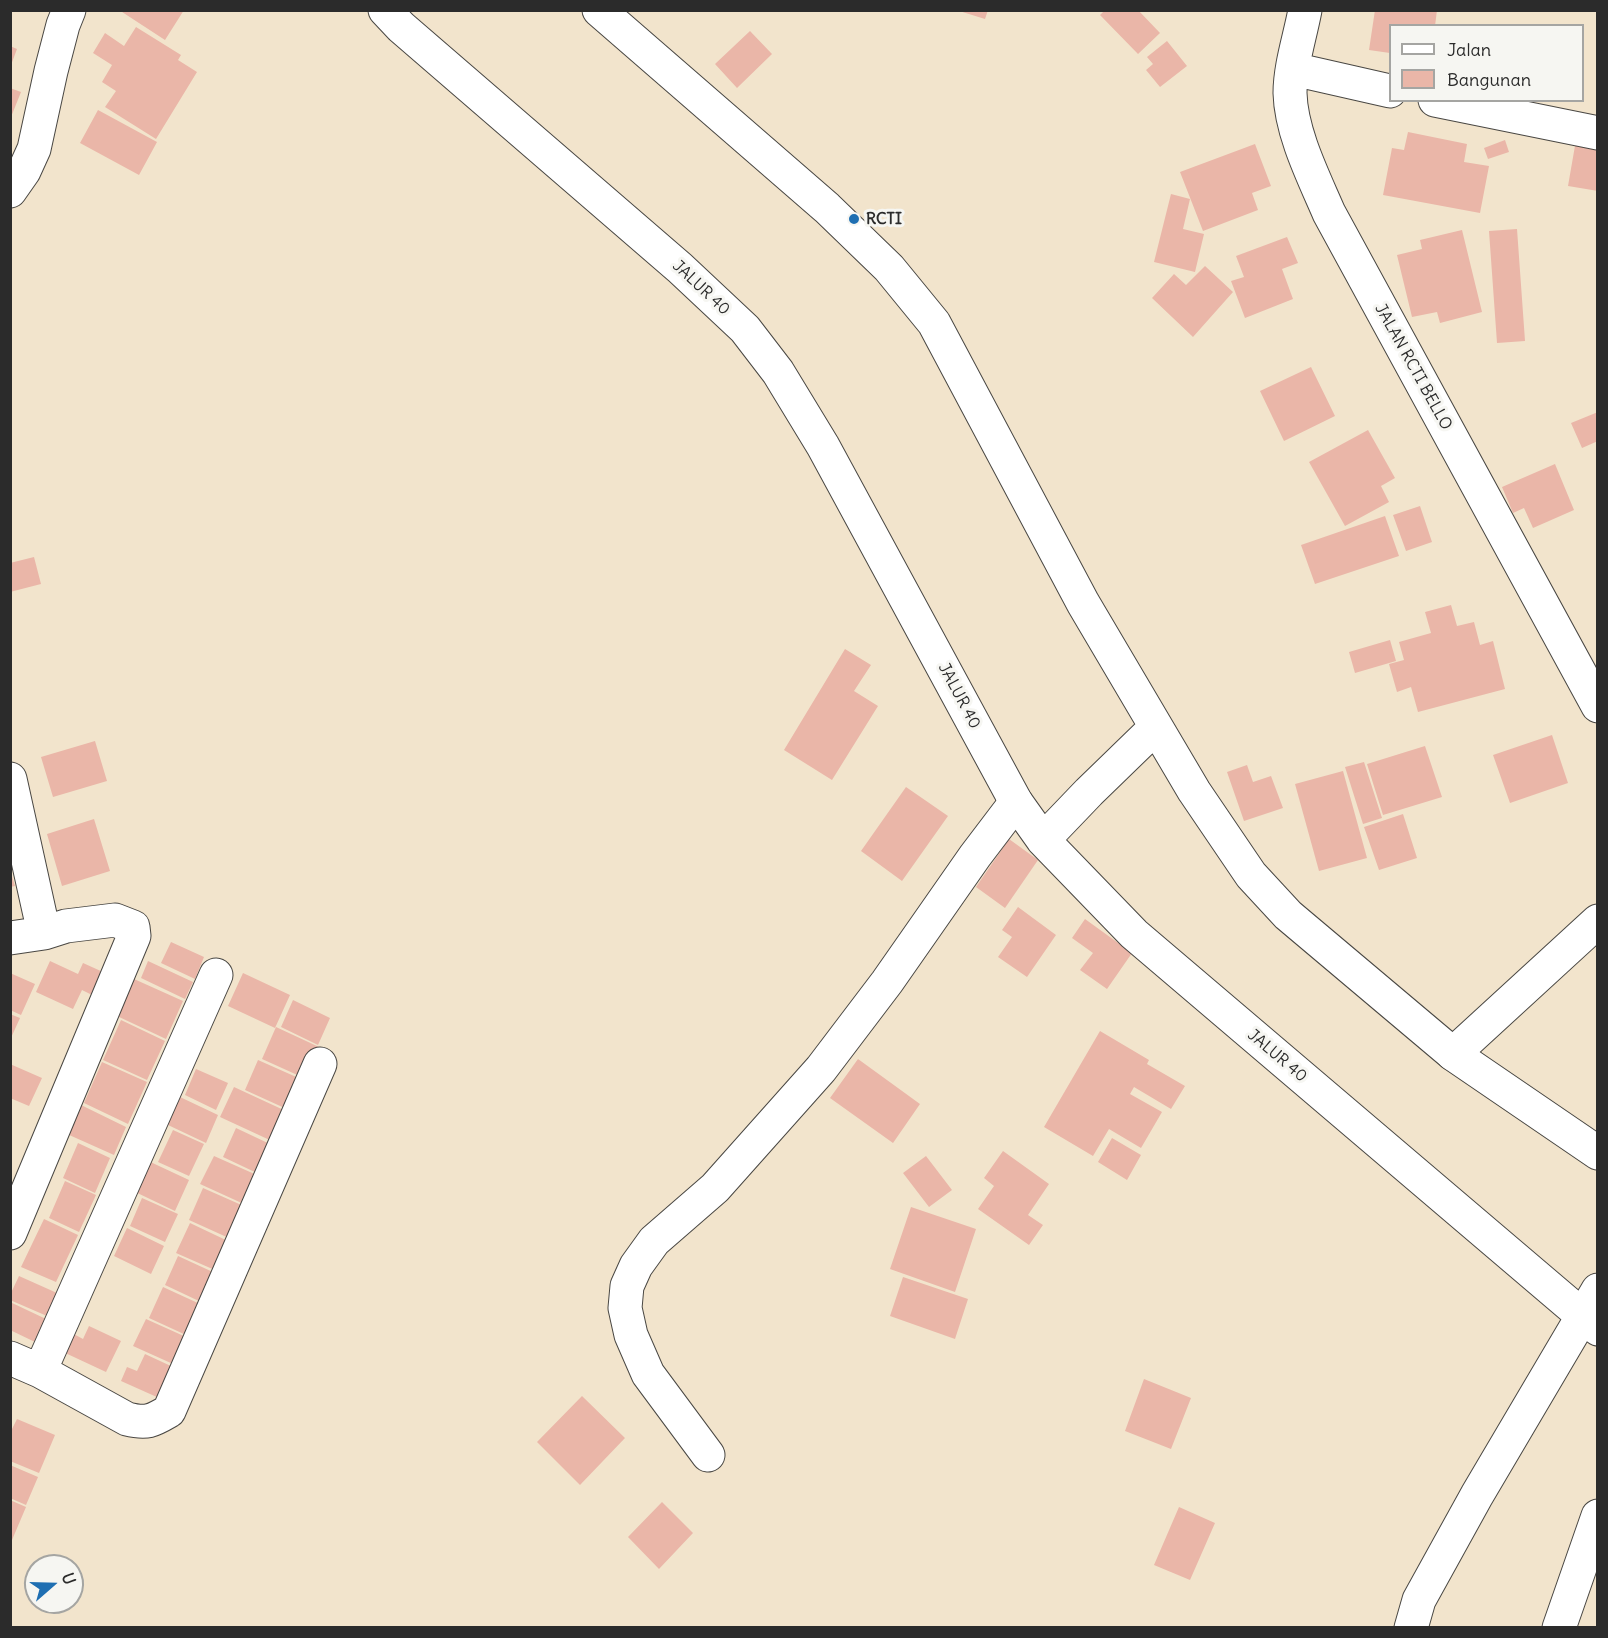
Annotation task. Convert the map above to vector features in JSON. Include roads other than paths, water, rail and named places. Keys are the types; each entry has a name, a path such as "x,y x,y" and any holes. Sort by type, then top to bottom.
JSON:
{"main road":[{"path":"10,191 24,171 34,149 51,70 69,10"},
{"name":"JALUR 40","path":"385,10 400,27 680,268 745,328 778,372 823,446 1016,802 1043,840 1134,934 1548,1288 1592,1311"},
{"path":"599,10 827,208 889,268 934,323 1083,603 1194,791 1251,875 1288,915 1453,1054 1598,1153"},
{"name":"JALAN RCTI BELLO","path":"1305,10 1290,94 1295,125 1309,166 1329,213 1598,706"},
{"path":"1293,69 1389,92"},
{"path":"1445,102 1598,133"},
{"path":"1043,840 1156,727"},
{"path":"10,778 44,933"},
{"path":"708,1455 648,1374 631,1335 625,1308 627,1286 636,1266 654,1241 715,1188 821,1069 887,982 975,856 1016,802"},
{"path":"10,938 115,920 133,927 134,936 10,1233"},
{"path":"1453,1054 1598,921"},
{"path":"40,1371 216,975"},
{"path":"10,1358 40,1371 127,1419 150,1422 169,1411 320,1064"},
{"path":"1411,1628 1419,1600 1477,1495 1592,1311"},
{"path":"1559,1628 1598,1516"}],"place":[{"name":"RCTI","path":"854,219"}]}
